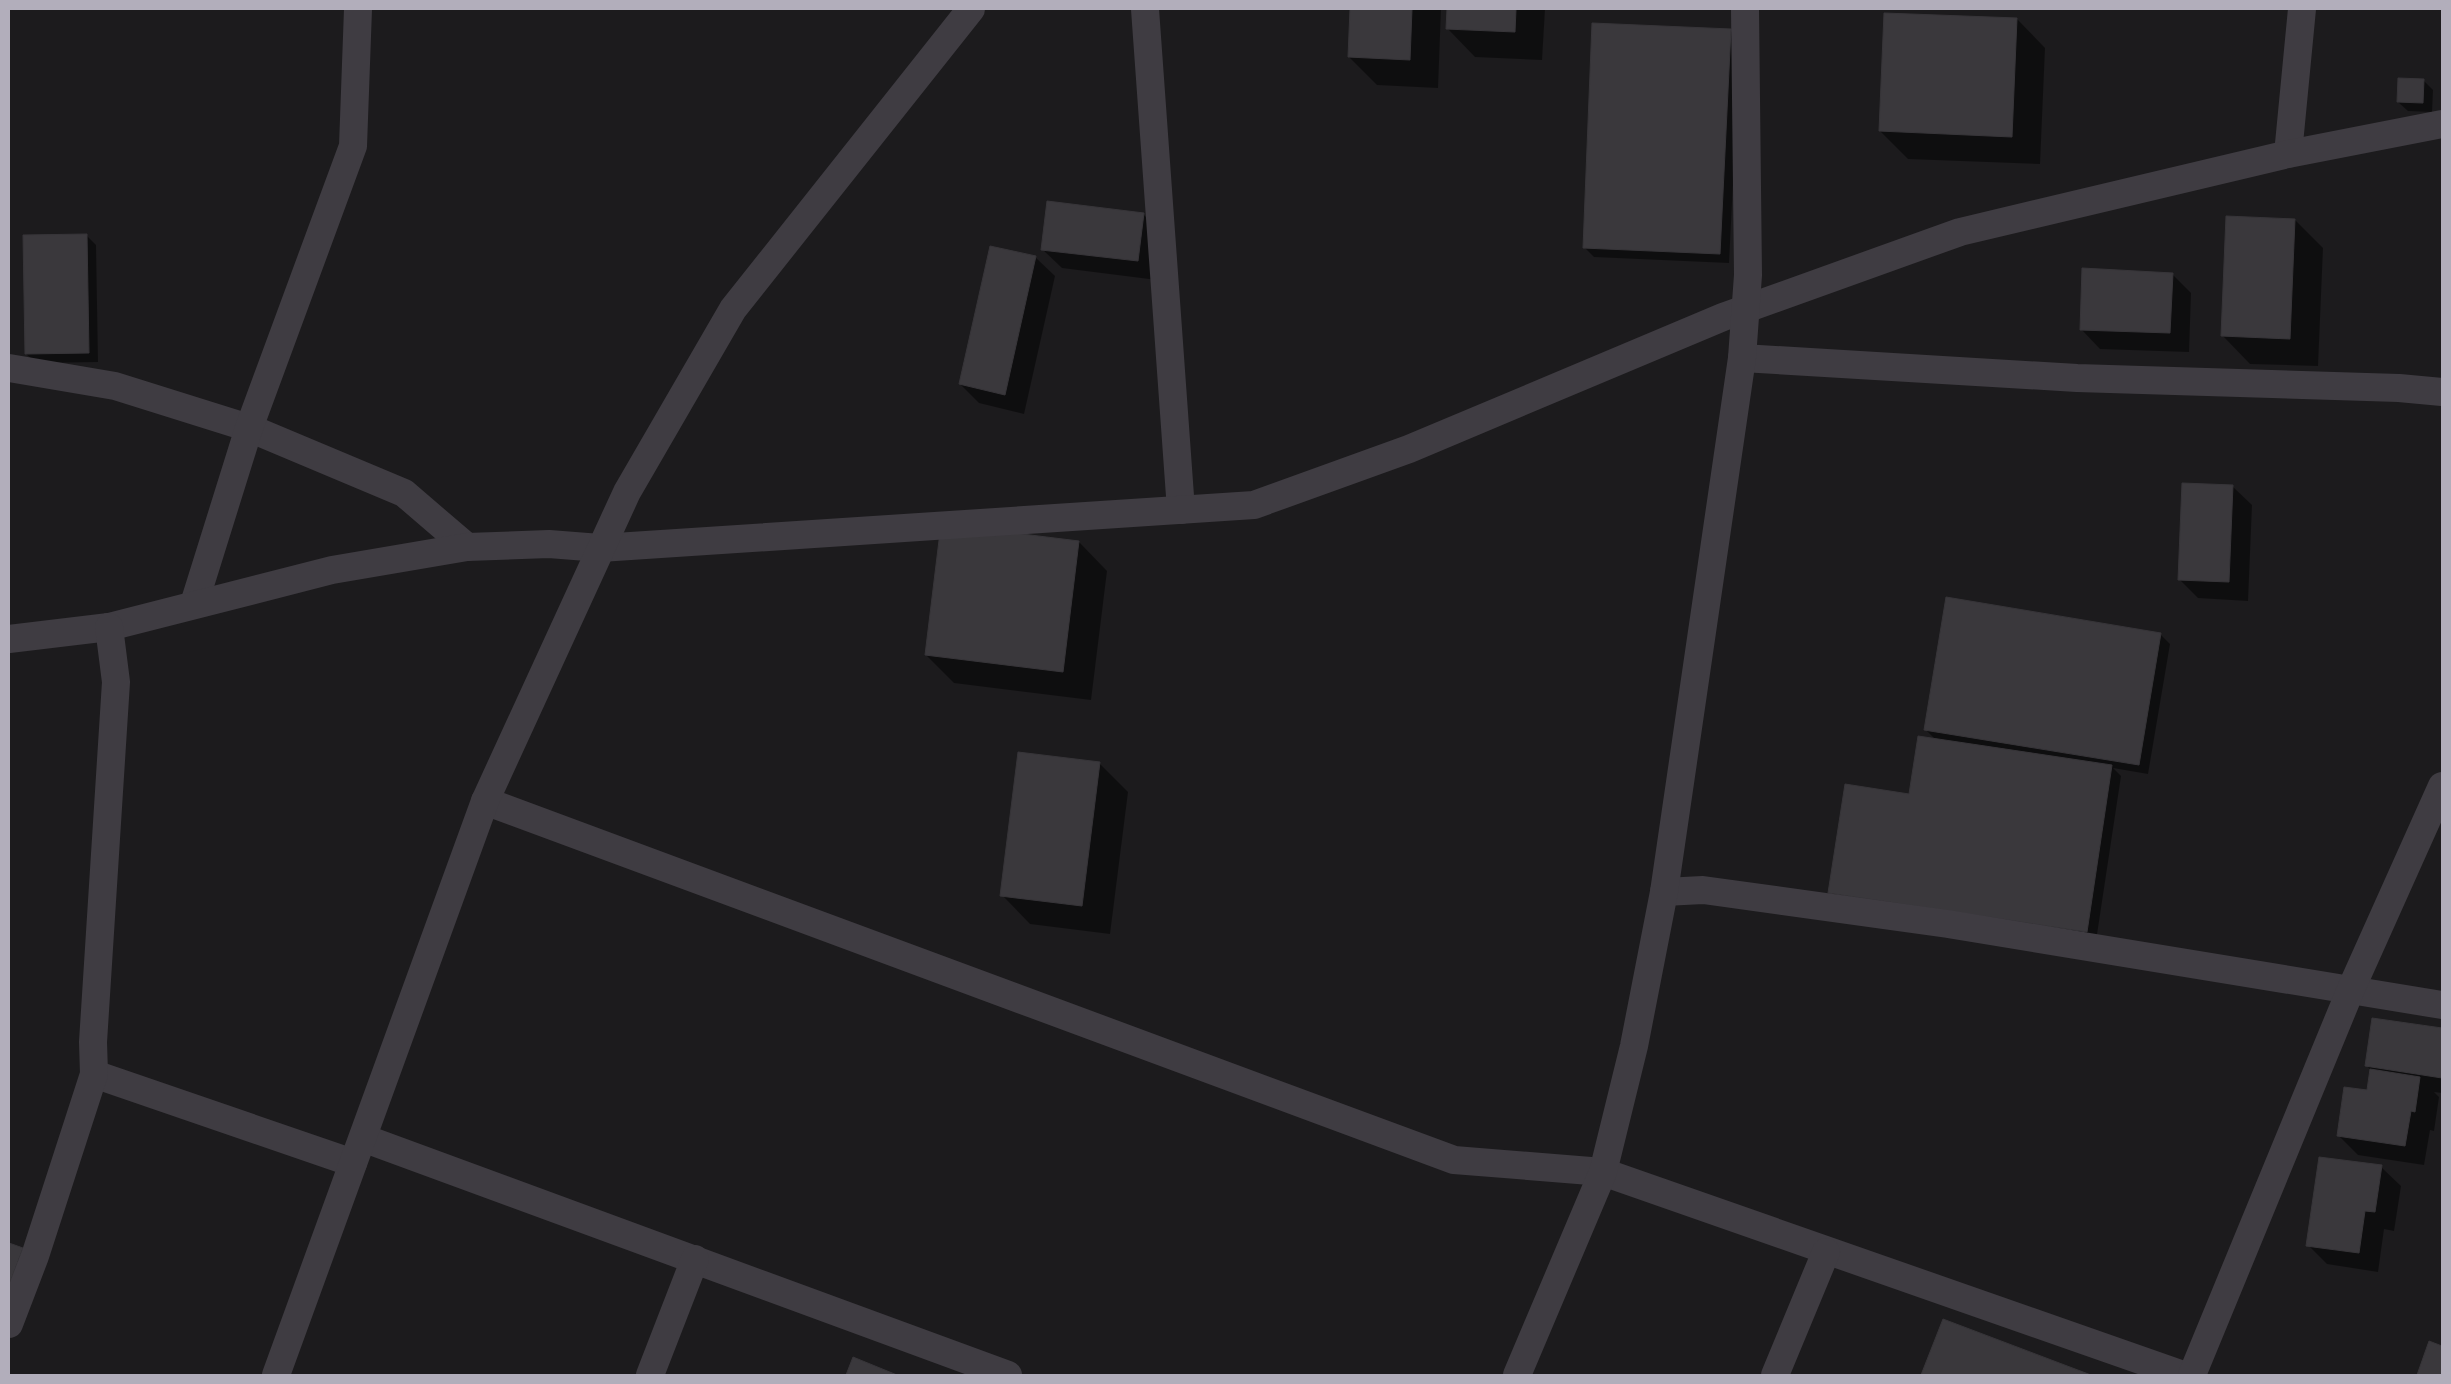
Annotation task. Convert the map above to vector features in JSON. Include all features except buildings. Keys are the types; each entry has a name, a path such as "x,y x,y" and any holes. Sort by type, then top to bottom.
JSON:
{"street":[{"path":"194,604 249,428 353,146 358,9"},
{"path":"276,1375 485,801 627,492 733,309 970,9"},
{"path":"1145,9 1181,510"},
{"path":"1517,1375 1603,1172 1634,1046 1664,892 1742,358 1748,275 1745,9"},
{"path":"2288,154 2302,9"},
{"path":"9,639 109,627 332,570 467,547 549,544 600,548 1254,505 1409,449 1746,309 1960,232 2288,154 2442,124"},
{"path":"1742,358 2077,378 2399,388 2442,392"},
{"path":"9,368 115,386 249,428 404,493 467,547"},
{"path":"9,1324 36,1256 94,1074 93,1042 116,682 109,627"},
{"path":"2192,1375 2351,989 2442,786"},
{"path":"485,801 1454,1160 1603,1172 1826,1252 2183,1375"},
{"path":"1664,892 1703,890 1948,924 2442,1005"},
{"path":"94,1074 358,1150 695,1259 1008,1375"},
{"path":"1775,1375 1826,1252"},
{"path":"650,1375 695,1259"}]}
